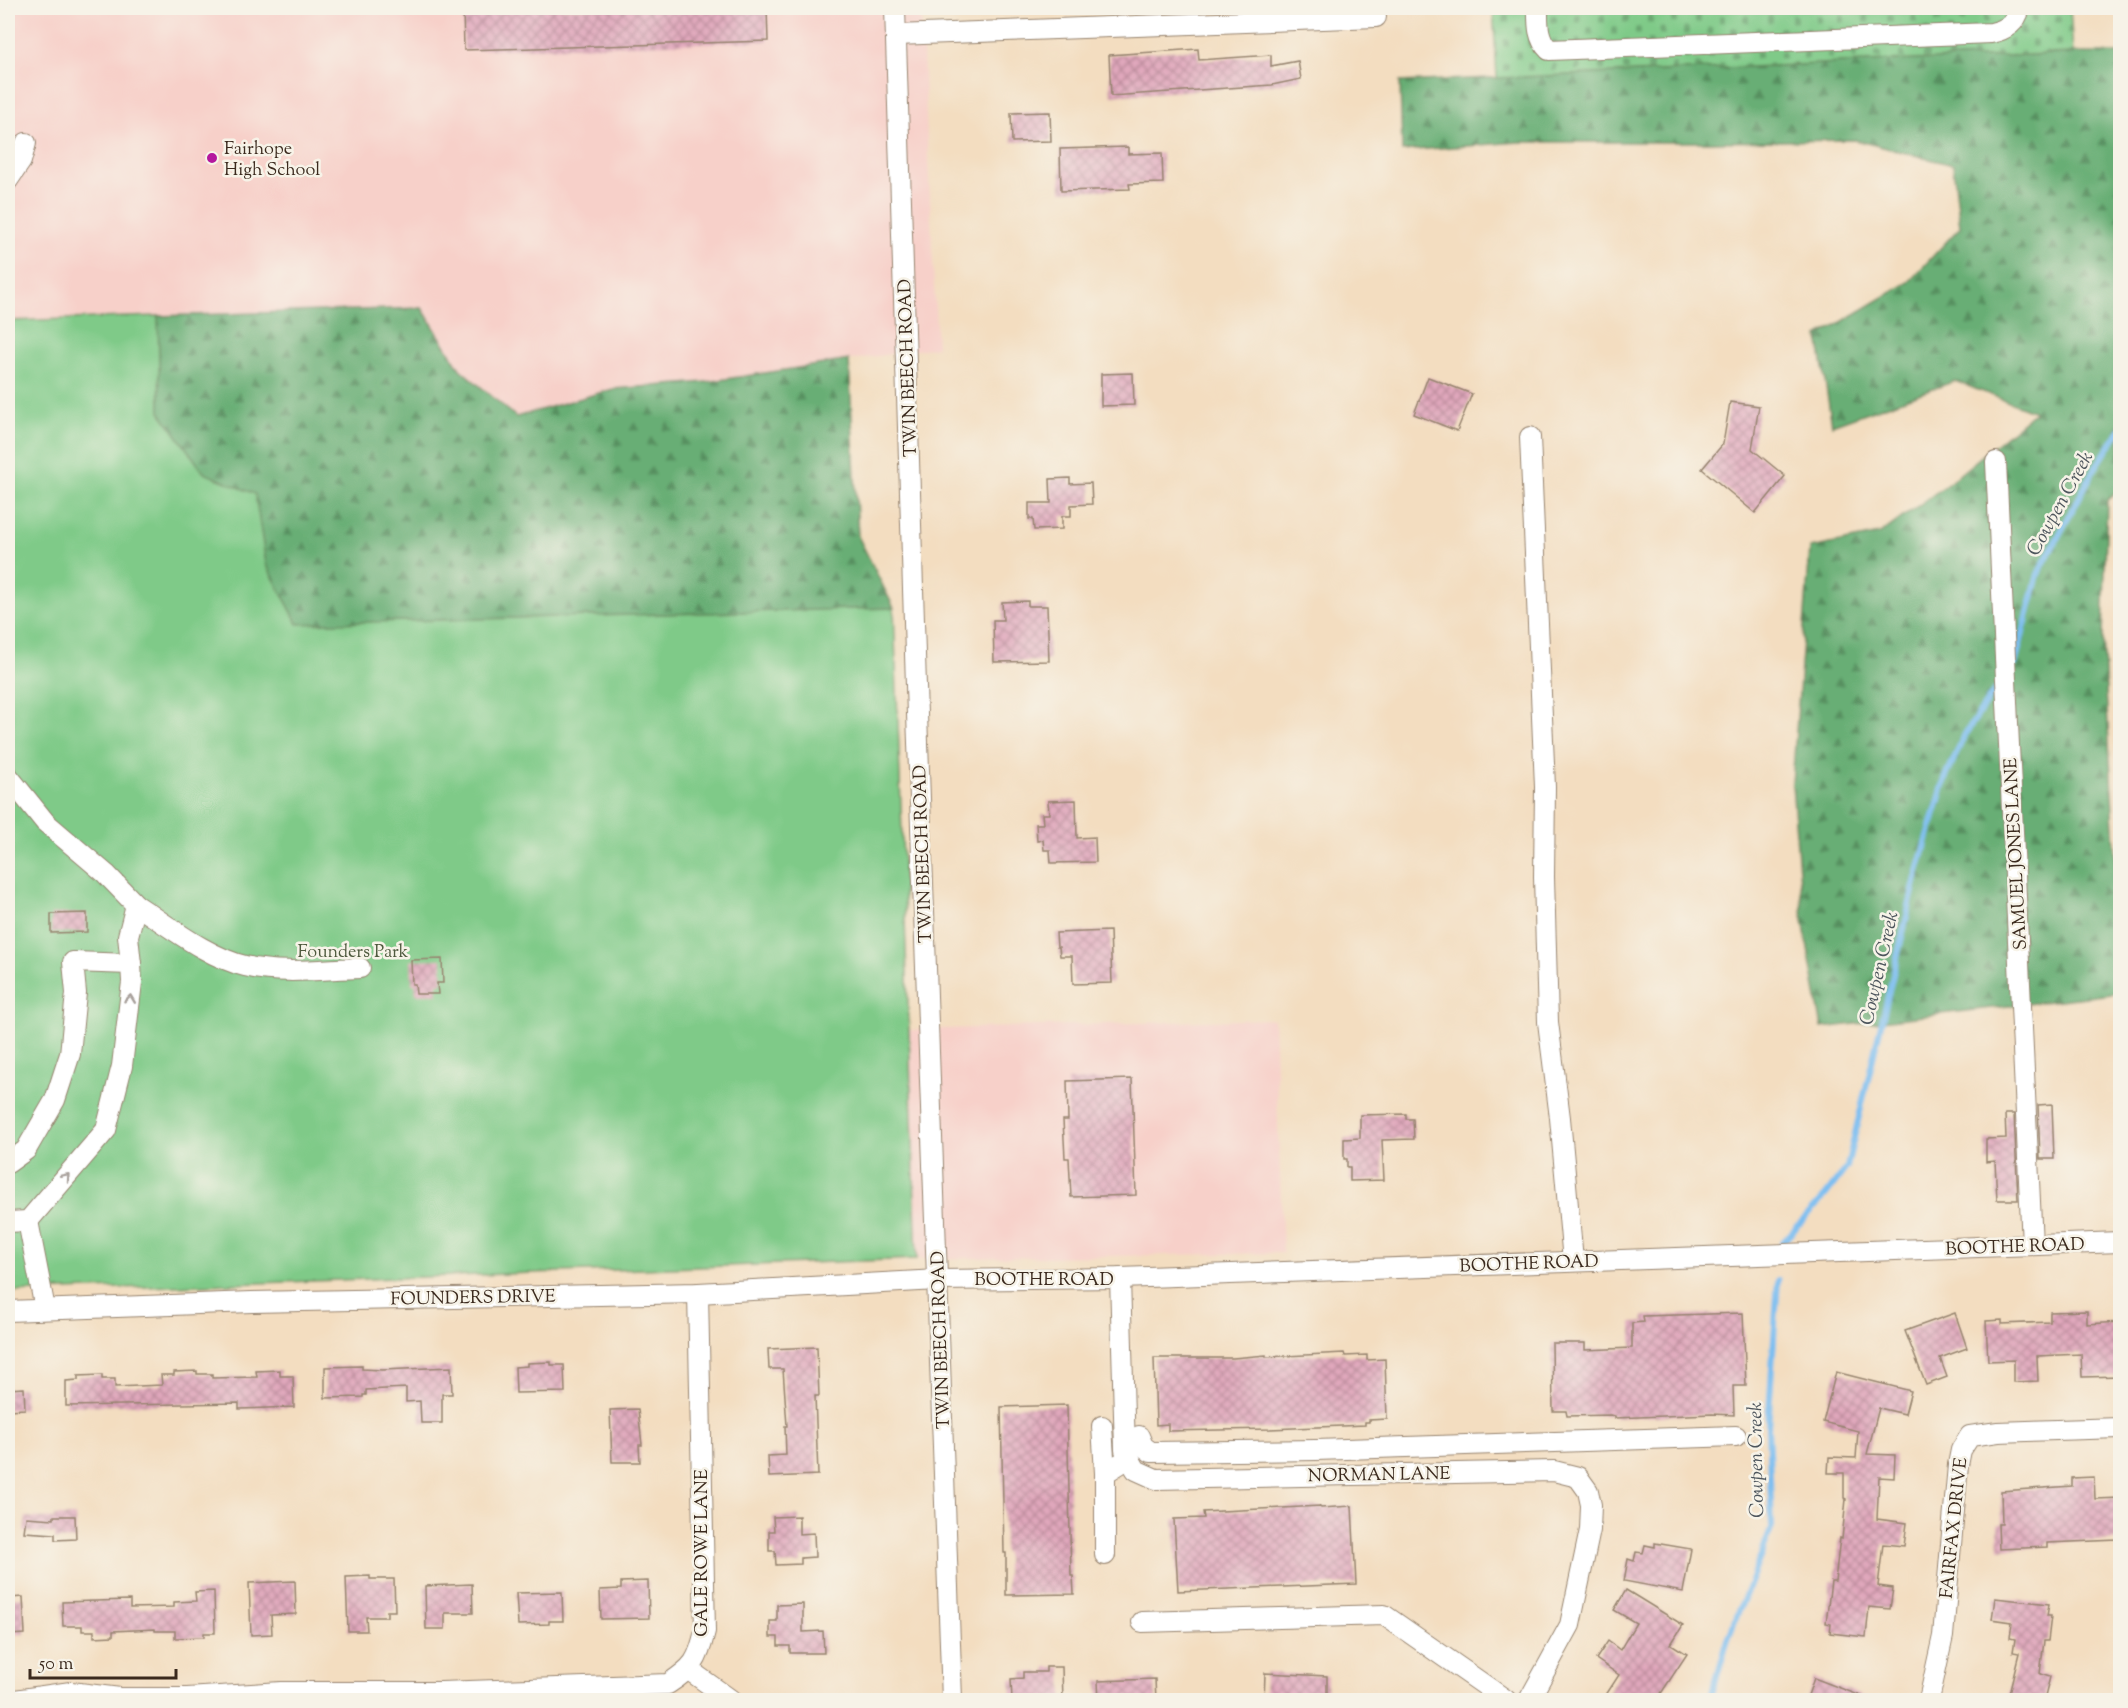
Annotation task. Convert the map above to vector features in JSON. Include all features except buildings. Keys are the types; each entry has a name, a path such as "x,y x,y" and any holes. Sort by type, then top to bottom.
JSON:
{"street":[{"name":"TWIN BEECH ROAD","path":"895,8 952,1701"},
{"path":"1538,8 1539,33 1543,44 1549,50 1991,33 2003,31 2017,19 2020,8"},
{"path":"896,35 1376,17"},
{"path":"8,180 21,161 26,143"},
{"path":"1530,437 1545,787 1544,878 1548,1022 1560,1118 1573,1261"},
{"name":"SAMUEL JONES LANE","path":"1996,462 2032,1245"},
{"path":"8,776 45,822 106,874 136,905 215,955 245,966 285,971 360,968"},
{"path":"8,1222 28,1221 106,1130 122,1066 132,982 128,936 136,905"},
{"path":"8,1163 26,1150 55,1100 70,1054 76,993 73,962 131,964"},
{"path":"28,1221 45,1309"},
{"name":"BOOTHE ROAD","path":"938,1280 1120,1278 2121,1242"},
{"path":"1105,1473 1129,1458 1125,1450 1120,1278"},
{"name":"FOUNDERS DRIVE","path":"8,1311 252,1302 698,1293 938,1280"},
{"name":"GALE ROWE LANE","path":"689,1670 700,1651 705,1631 698,1293"},
{"path":"1102,1426 1105,1473 1105,1555"},
{"name":"FAIRFAX DRIVE","path":"1929,1701 1943,1635 1958,1465 1961,1450 1970,1436 2009,1432 2121,1428"},
{"path":"1139,1436 1143,1446 1151,1452 1555,1443 1736,1436"},
{"path":"1540,1471 1555,1443"},
{"name":"NORMAN LANE","path":"1129,1458 1136,1470 1156,1479 1540,1471 1554,1471 1578,1477 1588,1491 1591,1505 1570,1624 1529,1701"},
{"path":"1142,1622 1384,1615 1506,1701"},
{"path":"15,1701 71,1692 120,1698 187,1698 281,1692 441,1692 603,1685 648,1686 668,1684 689,1670 731,1701"}],"shaded area":[{"path":"8,8 921,8 937,347 706,382 613,389 516,417 460,369 422,308 8,321"},
{"path":"1274,1019 1283,1253 917,1259 909,1030"}],"green space":[{"path":"1493,8 2070,8 2073,53 1497,78"},
{"path":"2073,53 2120,53 2120,489 2107,500 2103,638 2120,933 2120,993 1822,1028 1803,920 1792,784 1810,548 1880,534 1949,483 2035,412 1955,381 1832,425 1818,336 1909,282 1960,227 1953,165 1855,140 1519,142 1402,151 1400,82"},
{"path":"422,308 460,369 516,417 613,389 706,382 849,360 858,536 894,608 298,624 266,564 255,495 204,473 160,412 158,316"},
{"name":"Founders Park","path":"158,316 160,412 204,473 255,494 266,564 298,624 894,608 917,1259 8,1292 8,321"}],"waterway":[{"name":"Cowpen Creek","path":"2015,664 2038,574 2094,470 2120,430"},
{"name":"Cowpen Creek","path":"1782,1243 1825,1196 1847,1167 1916,878 1945,779 1965,734 1994,691"},
{"name":"Cowpen Creek","path":"1710,1700 1728,1639 1772,1527 1768,1427 1778,1280"}],"place":[{"name":"Fairhope High School","path":"212,158"}]}
